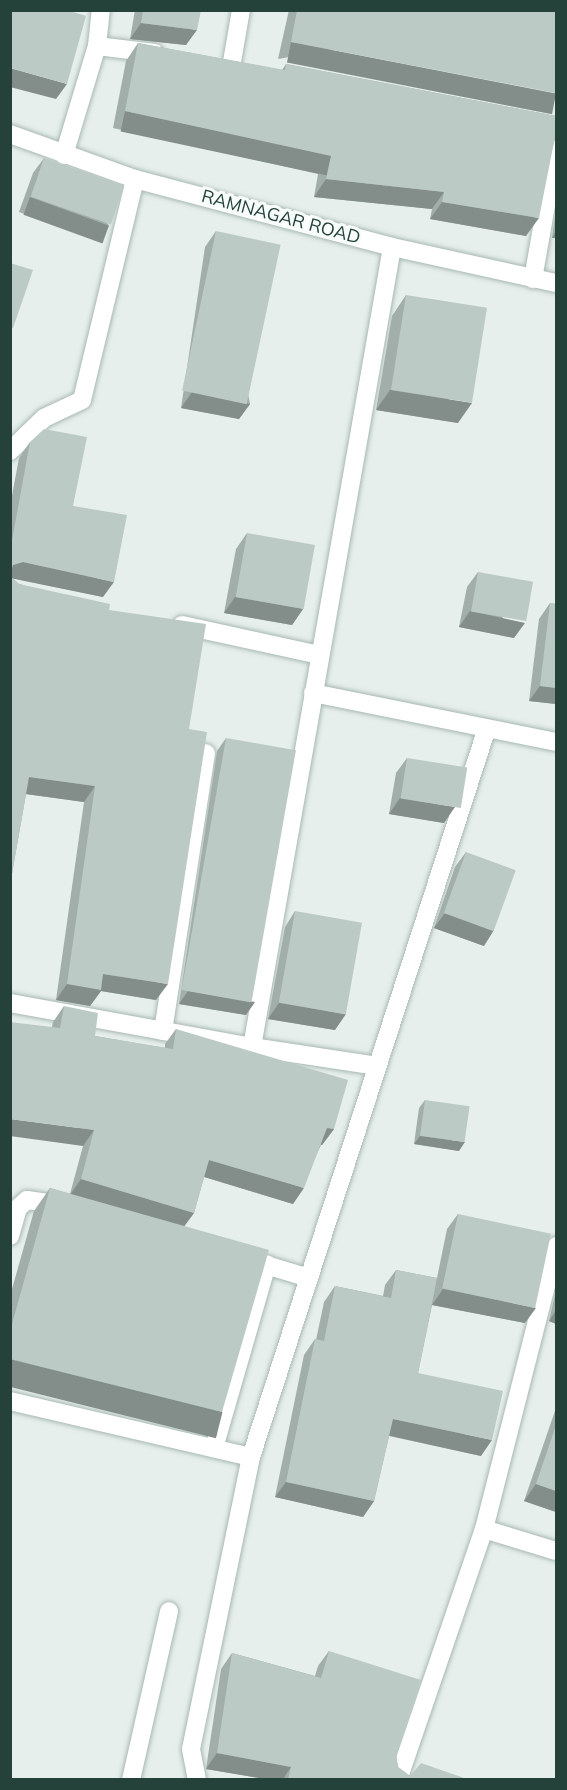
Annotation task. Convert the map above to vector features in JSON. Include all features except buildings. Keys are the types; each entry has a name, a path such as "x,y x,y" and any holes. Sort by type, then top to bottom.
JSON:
{"street":[{"path":"64,155 97,46 100,10"},
{"path":"232,62 241,10"},
{"path":"97,46 176,55"},
{"path":"209,59 255,66"},
{"name":"RAMNAGAR ROAD","path":"10,134 135,179 392,247 556,283"},
{"path":"533,279 556,148"},
{"path":"10,451 44,418 82,400 135,179"},
{"path":"252,1047 392,247"},
{"path":"159,621 320,655"},
{"path":"314,693 486,731 556,742"},
{"path":"197,1779 191,1749 251,1456 486,731"},
{"path":"163,1031 206,753"},
{"path":"10,1003 252,1047 378,1066"},
{"path":"10,1236 18,1208 27,1200 45,1199 78,1209"},
{"path":"398,1779 484,1529 556,1246"},
{"path":"222,1251 309,1278"},
{"path":"214,1448 267,1264"},
{"path":"10,1401 251,1456"},
{"path":"484,1529 556,1551"},
{"path":"131,1779 169,1611"}]}
